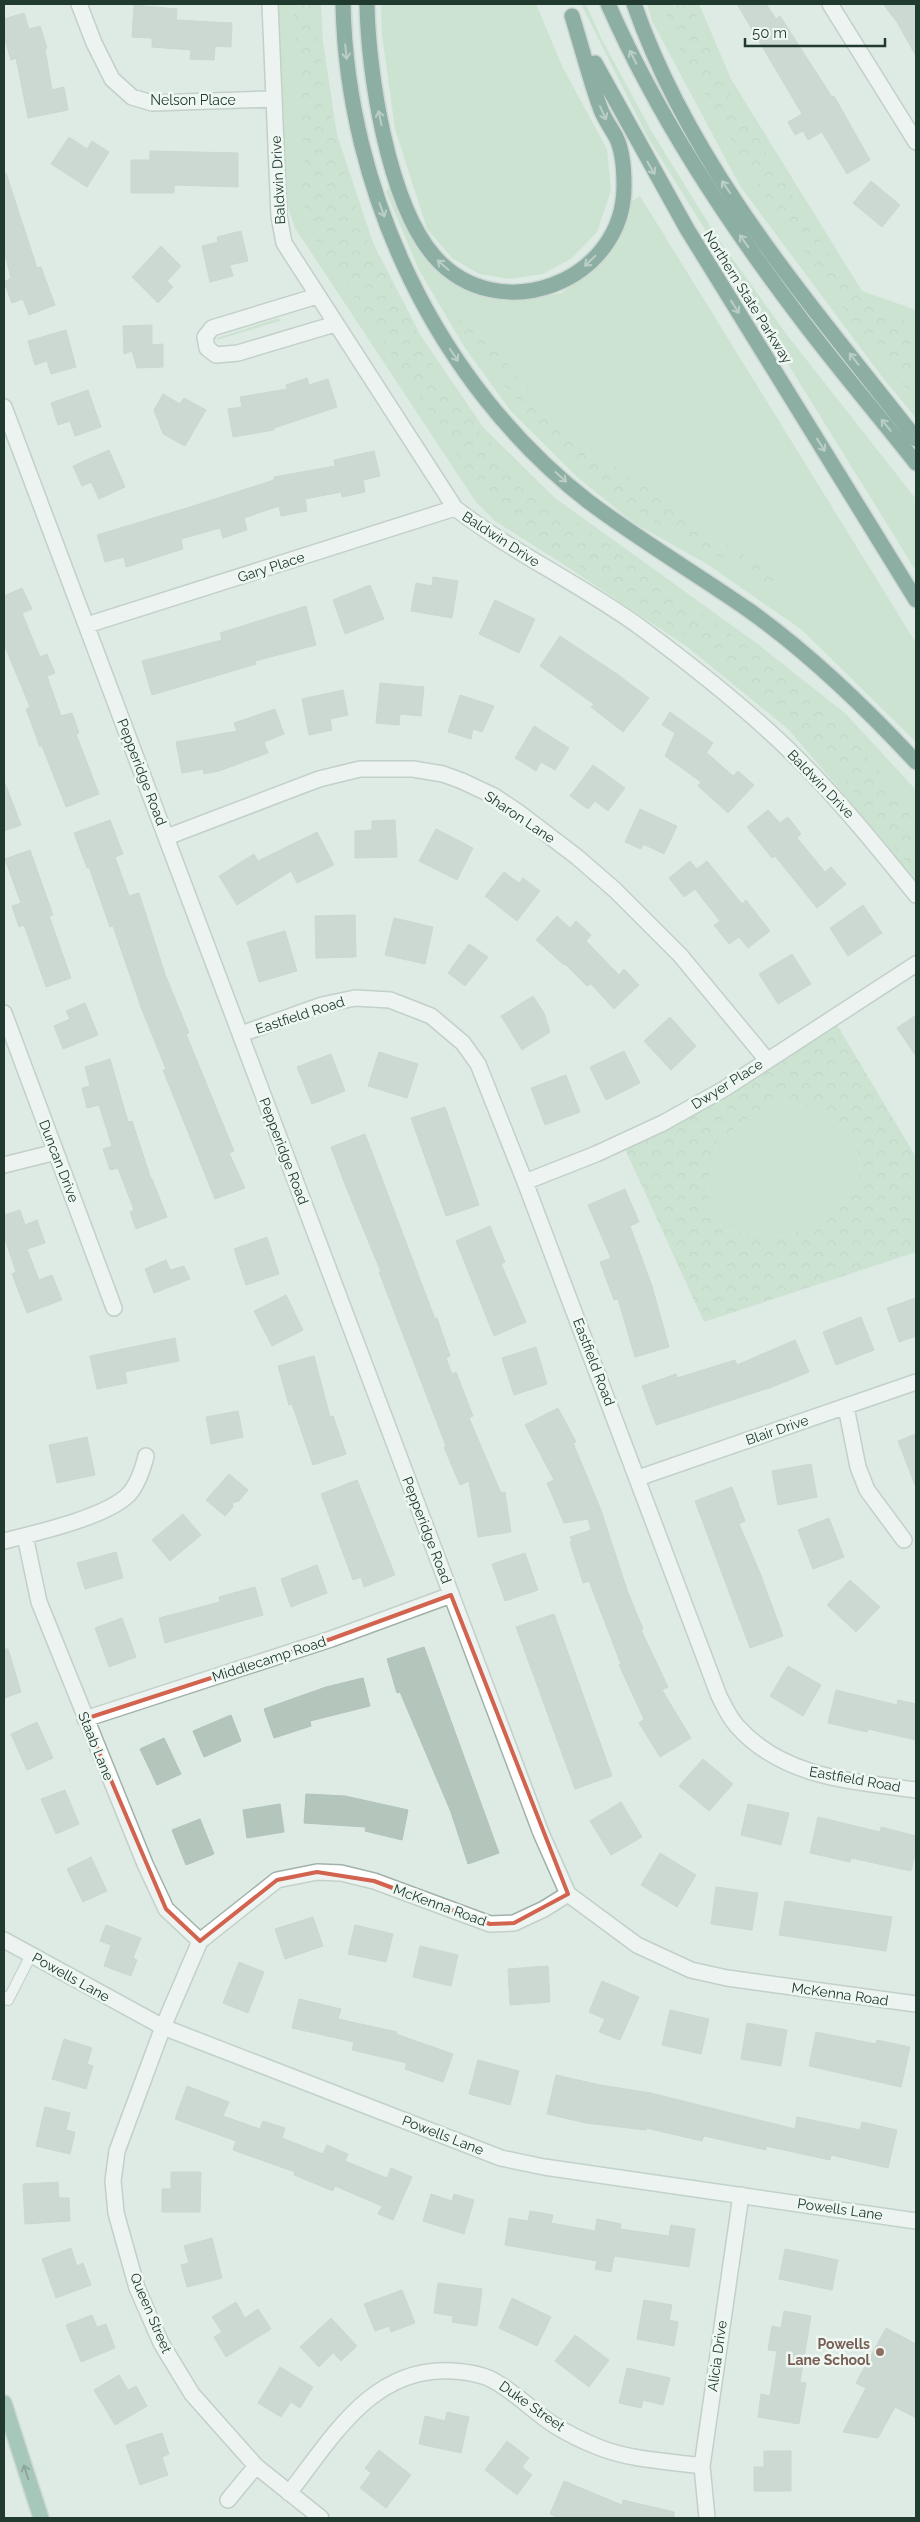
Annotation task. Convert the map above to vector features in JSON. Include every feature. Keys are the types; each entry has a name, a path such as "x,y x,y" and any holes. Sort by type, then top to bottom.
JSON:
{"highway":[{"path":"343,4 344,40 355,119 372,184 409,276 445,341 464,370 508,425 561,478 618,522 752,613 842,688 916,762"},
{"path":"367,4 370,54 380,119 396,176 415,226 432,253 452,272 483,288 505,292 530,292 545,288 560,283 586,266 604,246 612,233 624,198 620,149 602,111 569,10"},
{"name":"Northern State Parkway","path":"608,4 657,104 728,218 802,320 916,463"},
{"path":"634,4 665,83 710,164 787,273 916,439"},
{"name":"Northern State Parkway","path":"569,10 611,96 686,229 916,600"}],"main road":[{"path":"4,2403 41,2518"}],"street":[{"name":"Nelson Place","path":"79,4 94,43 112,79 132,97 152,103 273,99"},
{"name":"Baldwin Drive","path":"270,4 273,99 282,237 292,258 455,508 489,534 639,626 745,709 797,757 861,826 916,895"},
{"path":"830,4 916,142"},
{"path":"317,296 212,328 205,337 206,348 216,355 238,354 335,324"},
{"name":"Pepperidge Road","path":"4,407 541,1833 568,1894"},
{"name":"Gary Place","path":"87,625 455,508"},
{"name":"Sharon Lane","path":"167,837 319,780 360,769 413,769 443,774 462,781 494,796 518,812 577,857 615,890 680,955 767,1060"},
{"name":"Dwyer Place","path":"525,1182 596,1154 663,1123 724,1089 916,964"},
{"name":"Eastfield Road","path":"241,1034 322,1006 355,998 390,1000 432,1016 464,1042 478,1064 525,1182 638,1478 718,1696 736,1725 766,1751 796,1768 836,1778 916,1790"},
{"name":"Duncan Drive","path":"4,1013 114,1308"},
{"path":"4,1165 56,1152"},
{"name":"Blair Drive","path":"638,1478 916,1382"},
{"path":"846,1407 858,1467 867,1490 904,1540"},
{"path":"4,1542 98,1512 120,1501 130,1493 143,1470 146,1456"},
{"name":"Staab Lane","path":"25,1536 39,1602 145,1864 166,1909 200,1941"},
{"name":"Middlecamp Road","path":"85,1719 332,1639 451,1595"},
{"name":"McKenna Road","path":"163,2027 200,1941 276,1880 317,1872 341,1873 374,1881 490,1924 514,1923 544,1910 568,1894 637,1945 691,1970 727,1978 916,2004"},
{"name":"Powells Lane","path":"4,1940 163,2027 501,2158 544,2167 916,2221"},
{"name":"Queen Street","path":"163,2027 117,2151 113,2181 116,2213 137,2288 161,2343 192,2394 256,2466 321,2518"},
{"name":"Alicia Drive","path":"707,2518 702,2466 741,2195"},
{"name":"Duke Street","path":"289,2493 358,2407 373,2393 400,2378 436,2369 468,2372 494,2380 554,2424 598,2447 620,2455 702,2466"},
{"path":"228,2500 256,2466"}],"lane":[{"path":"4,1997 8,2000 31,1955"}],"highlighted area":[{"path":"451,1595 568,1894 514,1923 490,1924 374,1881 317,1872 277,1880 200,1941 166,1909 85,1719 331,1639"}],"green space":[{"path":"277,4 321,4 323,42 337,135 374,245 421,336 483,427 555,498 755,642 846,714 916,790 916,883 883,840 788,729 686,646 495,521 476,502 295,228 285,198"},
{"path":"293,4 313,4 333,132 362,227 447,392 532,491 638,565 783,673 853,739 916,816 916,875 830,761 699,645 516,525 478,491 448,440 314,237 296,186 305,169"},
{"path":"381,4 536,4 563,68 607,149 611,190 597,232 572,258 543,274 509,279 479,274 452,258 427,229 395,129 382,34"},
{"path":"581,4 586,4 601,38 652,132 717,237 787,335 916,499 916,571 647,136"},
{"path":"647,4 699,4 731,79 862,291 916,310 916,418 883,378 740,186 652,21"},
{"path":"663,4 691,4 723,81 852,291 916,326 916,399 868,344 756,183 681,53"},
{"path":"390,186 407,229 423,255 444,277 475,290 514,301 562,293 597,265 616,245 630,202 640,196 916,643 916,742 802,630 707,564 634,523 577,477 510,410 465,348 419,270 386,192"},
{"path":"459,316 471,317 484,330 499,353 545,409 617,468 752,561 773,569 780,580 774,587 654,522 572,463 516,400 457,325"},
{"path":"279,318 280,321 217,340 217,338"},
{"path":"837,1025 916,1157 916,1252 704,1322 625,1149 707,1107","holes":["778,1099 826,1112 856,1149 861,1170 842,1206 787,1236 723,1231 707,1193 717,1141"]},
{"path":"778,1099 826,1112 856,1149 861,1170 842,1206 787,1236 723,1231 707,1193 717,1141"}],"building":[{"path":"737,4 766,4 776,19 780,16 832,97 834,96 870,160 847,174 822,132 808,140 803,131 795,135 788,122 802,114"},
{"path":"883,4 916,4 916,56 897,22"},
{"path":"134,5 177,9 176,20 232,23 231,47 215,46 214,60 190,59 191,50 152,47 152,38 132,37"},
{"path":"24,13 29,29 40,26 47,48 45,49 52,90 64,87 68,110 28,118 16,58 11,60 4,37 4,19"},
{"path":"69,137 87,149 92,141 109,152 87,187 51,164"},
{"path":"150,151 238,153 238,187 174,185 174,193 131,193 131,160 150,160"},
{"path":"6,173 37,268 41,267 55,305 29,315 23,299 12,303 4,282 11,278 4,251 4,174"},
{"path":"871,181 900,205 882,227 853,203"},
{"path":"241,231 248,261 230,265 233,276 210,282 202,246 218,242 217,237"},
{"path":"161,246 181,266 167,281 173,287 158,303 132,277"},
{"path":"152,325 152,345 163,344 163,367 137,368 132,351 124,354 123,326"},
{"path":"66,330 76,367 51,374 47,361 35,365 28,341"},
{"path":"307,378 309,385 328,379 337,407 274,428 274,430 233,437 228,409 242,407 240,397 287,389 286,385"},
{"path":"88,390 101,427 75,436 70,421 58,425 51,403"},
{"path":"163,394 180,404 184,398 206,410 185,446 163,434 154,410"},
{"path":"109,450 125,487 99,499 91,482 82,486 73,466"},
{"path":"374,451 380,476 363,480 365,492 342,497 341,492 305,499 307,511 281,516 279,506 244,518 247,530 223,538 220,528 181,539 183,549 126,567 124,557 105,562 97,535 274,480 274,477 335,466 334,460"},
{"path":"433,577 458,581 452,618 411,611 416,583 432,586"},
{"path":"370,585 384,619 345,634 333,600"},
{"path":"22,588 32,609 22,613 40,657 47,654 55,673 47,676 61,716 72,713 79,733 76,734 99,794 66,807 42,746 40,747 26,709 30,707 4,644 4,596"},
{"path":"495,600 535,619 519,653 479,634"},
{"path":"306,606 316,645 255,661 256,664 152,695 142,661 222,640 220,633"},
{"path":"560,636 649,698 623,732 591,707 594,704 540,666"},
{"path":"380,683 424,687 421,716 400,714 399,725 376,723"},
{"path":"343,690 348,715 330,719 332,730 309,735 302,699"},
{"path":"460,695 494,706 482,732 473,729 471,739 448,732"},
{"path":"275,709 284,734 264,742 268,753 219,771 204,774 203,769 182,773 176,742 237,731 234,723"},
{"path":"670,712 713,743 706,752 733,776 738,771 754,785 728,813 698,786 701,782 665,756 675,733 662,725"},
{"path":"534,726 569,748 555,770 541,762 536,771 515,758"},
{"path":"593,765 625,788 608,811 595,801 588,809 570,796"},
{"path":"4,784 21,825 4,831"},
{"path":"640,809 677,826 664,854 643,844 641,849 625,842"},
{"path":"768,810 780,823 788,817 801,834 797,838 825,872 831,867 846,884 817,908 775,856 772,858 747,827"},
{"path":"110,820 123,854 115,857 129,896 139,893 165,974 189,1033 186,1034 234,1151 229,1153 245,1188 215,1199 163,1070 166,1069 142,1010 113,926 110,927 89,867 87,868 74,833"},
{"path":"395,820 397,857 355,858 355,831 372,830 372,821"},
{"path":"436,829 473,848 457,880 419,861"},
{"path":"317,832 334,865 297,883 291,871 237,905 219,876 254,854 258,861"},
{"path":"30,850 53,915 49,916 71,978 46,987 24,925 19,927 12,906 21,903 5,859"},
{"path":"690,861 697,869 707,861 742,904 746,900 770,931 748,948 739,937 729,944 714,925 720,921 695,889 684,897 669,878"},
{"path":"504,872 519,883 523,878 540,891 517,921 485,896"},
{"path":"863,905 882,933 848,956 830,928"},
{"path":"355,915 356,957 316,958 315,916"},
{"path":"557,916 570,928 576,921 591,935 586,941 619,975 624,969 639,985 614,1009 591,984 587,986 565,964 536,940"},
{"path":"394,918 433,927 425,964 385,955"},
{"path":"285,931 297,971 259,982 247,942"},
{"path":"469,944 488,957 465,986 448,973"},
{"path":"792,954 811,984 778,1004 759,974"},
{"path":"533,996 544,1013 550,1032 522,1050 501,1016"},
{"path":"85,1003 98,1035 63,1049 54,1026 70,1019 66,1011"},
{"path":"916,1015 916,1056 897,1028"},
{"path":"670,1017 696,1046 671,1070 644,1041"},
{"path":"624,1051 640,1083 606,1100 590,1067"},
{"path":"379,1052 418,1064 407,1098 368,1086"},
{"path":"331,1054 345,1091 312,1104 297,1067"},
{"path":"110,1059 128,1122 132,1121 151,1179 167,1217 136,1229 130,1212 134,1210 118,1168 110,1170 103,1149 112,1146 99,1105 87,1108 82,1088 90,1086 85,1067"},
{"path":"566,1075 580,1112 545,1125 531,1088"},
{"path":"445,1107 479,1205 446,1216 411,1118"},
{"path":"365,1134 435,1319 437,1318 450,1356 446,1358 452,1374 456,1372 473,1416 469,1418 501,1493 505,1492 511,1532 478,1537 469,1481 460,1485 444,1447 446,1446 379,1272 381,1272 331,1147"},
{"path":"625,1189 639,1222 630,1226 652,1286 669,1347 635,1357 618,1299 614,1300 600,1262 611,1258 588,1205"},
{"path":"20,1210 25,1225 37,1220 45,1243 27,1249 39,1280 52,1275 62,1300 27,1313 12,1274 16,1272 4,1236 4,1215"},
{"path":"490,1226 505,1262 501,1264 526,1322 494,1336 456,1241"},
{"path":"267,1237 279,1274 246,1285 234,1249"},
{"path":"166,1260 170,1270 184,1266 190,1279 154,1293 145,1269"},
{"path":"286,1295 303,1330 272,1346 254,1311"},
{"path":"916,1298 916,1336 899,1342 887,1308"},
{"path":"861,1317 874,1350 836,1365 823,1332"},
{"path":"175,1338 179,1361 125,1372 127,1383 97,1389 90,1356"},
{"path":"795,1340 809,1372 772,1387 656,1425 642,1386 676,1374 677,1378 735,1360 737,1365"},
{"path":"536,1347 547,1384 514,1395 502,1358"},
{"path":"314,1356 330,1417 333,1416 346,1454 313,1465 292,1404 289,1405 278,1366"},
{"path":"558,1408 576,1442 573,1443 601,1510 627,1590 643,1629 641,1630 668,1687 662,1690 691,1738 660,1757 639,1723 644,1719 619,1665 621,1664 589,1581 583,1583 570,1542 572,1541 570,1537 591,1530 588,1519 564,1523 547,1483 554,1480 525,1425"},
{"path":"238,1411 243,1437 211,1444 206,1417"},
{"path":"916,1434 916,1484 915,1485 898,1441"},
{"path":"87,1437 95,1475 57,1483 49,1445"},
{"path":"811,1464 817,1497 778,1505 772,1471"},
{"path":"229,1474 248,1490 239,1501 232,1503 233,1507 225,1516 206,1500"},
{"path":"357,1480 395,1575 364,1587 361,1577 353,1580 321,1494"},
{"path":"732,1487 745,1521 739,1524 760,1573 783,1636 750,1648 695,1501"},
{"path":"183,1514 201,1535 170,1561 152,1540"},
{"path":"829,1518 844,1557 813,1569 798,1530"},
{"path":"116,1552 123,1578 85,1589 77,1563"},
{"path":"525,1553 538,1590 505,1601 492,1564"},
{"path":"317,1565 327,1593 291,1607 281,1579"},
{"path":"850,1580 880,1607 856,1632 827,1605"},
{"path":"255,1587 263,1615 165,1643 159,1618 220,1602 219,1597"},
{"path":"554,1614 612,1776 575,1789 516,1627"},
{"path":"122,1618 136,1657 109,1667 95,1628"},
{"path":"424,1647 499,1853 468,1864 451,1812 400,1692 397,1693 387,1659"},
{"path":"4,1649 8,1649 21,1692 4,1698"},
{"path":"788,1666 821,1685 803,1716 770,1696"},
{"path":"363,1678 370,1706 310,1721 311,1726 274,1738 264,1709 326,1687"},
{"path":"836,1690 897,1705 898,1700 916,1704 916,1740 868,1729 867,1732 828,1723"},
{"path":"231,1715 241,1741 204,1757 193,1731"},
{"path":"37,1722 53,1758 27,1770 11,1734"},
{"path":"164,1738 181,1774 157,1785 140,1749"},
{"path":"703,1759 733,1784 709,1811 679,1786"},
{"path":"65,1790 79,1824 56,1834 41,1799"},
{"path":"306,1794 345,1796 408,1810 402,1840 365,1831 366,1827 304,1823"},
{"path":"621,1802 642,1837 611,1855 590,1821"},
{"path":"280,1804 284,1832 247,1838 243,1810"},
{"path":"748,1804 789,1813 781,1845 741,1835"},
{"path":"818,1817 880,1832 881,1827 916,1836 916,1850 911,1871 851,1858 850,1862 810,1853"},
{"path":"200,1819 214,1854 186,1865 172,1830"},
{"path":"660,1853 696,1875 677,1907 641,1885"},
{"path":"91,1857 107,1891 83,1902 67,1869"},
{"path":"716,1887 758,1893 752,1930 711,1924"},
{"path":"785,1901 892,1917 886,1951 779,1935"},
{"path":"313,1917 323,1946 285,1959 275,1929"},
{"path":"106,1925 141,1938 133,1958 137,1960 131,1976 104,1966 111,1945 100,1941"},
{"path":"355,1925 393,1934 386,1962 348,1954"},
{"path":"420,1946 458,1955 451,1986 413,1977"},
{"path":"239,1962 264,1972 248,2013 223,2003"},
{"path":"548,1966 550,2002 510,2005 508,1969"},
{"path":"602,1981 639,1997 620,2040 599,2032 605,2019 589,2012"},
{"path":"299,1999 341,2009 338,2019 397,2032 396,2034 453,2054 443,2082 405,2069 407,2063 352,2050 354,2042 292,2028"},
{"path":"670,2010 709,2019 701,2054 662,2045"},
{"path":"747,2023 787,2030 781,2066 741,2059"},
{"path":"816,2032 876,2044 877,2040 910,2047 901,2087 809,2066"},
{"path":"64,2039 92,2048 87,2064 93,2066 86,2089 52,2079"},
{"path":"478,2060 519,2071 510,2105 469,2094"},
{"path":"556,2075 600,2085 651,2093 795,2129 797,2117 860,2130 862,2122 897,2130 888,2168 831,2155 830,2160 766,2146 766,2150 704,2136 702,2141 646,2128 646,2130 586,2123 547,2114"},
{"path":"187,2086 229,2102 223,2116 260,2129 263,2121 285,2128 282,2138 323,2154 327,2145 348,2154 345,2161 387,2178 391,2168 412,2177 393,2220 378,2214 382,2206 335,2186 333,2191 294,2175 295,2172 233,2150 236,2141 175,2119"},
{"path":"45,2107 70,2113 66,2130 75,2132 70,2154 36,2146"},
{"path":"171,2172 201,2172 200,2212 162,2212 162,2189 171,2189"},
{"path":"58,2182 59,2198 69,2198 70,2221 25,2224 23,2184"},
{"path":"431,2194 452,2201 454,2194 474,2200 464,2234 423,2221"},
{"path":"530,2211 553,2215 551,2223 595,2231 597,2219 621,2224 620,2229 669,2236 671,2225 695,2229 689,2267 614,2256 611,2272 595,2269 597,2261 505,2245 509,2218 528,2221"},
{"path":"212,2238 222,2278 187,2287 181,2265 189,2263 184,2246"},
{"path":"71,2248 77,2266 83,2263 91,2285 56,2298 42,2259"},
{"path":"785,2249 838,2260 832,2290 779,2279"},
{"path":"438,2283 482,2289 477,2326 452,2322 453,2316 434,2313"},
{"path":"402,2290 415,2323 391,2332 389,2326 375,2331 364,2304"},
{"path":"512,2298 551,2317 537,2346 499,2328"},
{"path":"644,2300 672,2305 669,2320 678,2322 674,2346 637,2339"},
{"path":"236,2302 245,2318 258,2309 271,2329 226,2357 214,2337 222,2332 212,2317"},
{"path":"784,2311 811,2316 800,2382 806,2383 799,2424 758,2417 761,2394 770,2396 777,2351 768,2350 772,2326 781,2328"},
{"path":"92,2315 97,2327 106,2324 115,2348 81,2362 66,2325"},
{"path":"331,2318 357,2346 341,2361 333,2353 319,2367 300,2347"},
{"path":"886,2328 916,2344 916,2418 895,2407 878,2438 843,2432 866,2388 856,2383"},
{"path":"575,2335 609,2360 589,2387 555,2361"},
{"path":"280,2367 313,2387 300,2408 291,2402 281,2417 258,2403"},
{"path":"627,2368 670,2378 663,2405 643,2400 641,2408 619,2403"},
{"path":"119,2375 128,2390 136,2386 147,2406 115,2425 94,2390"},
{"path":"447,2412 469,2417 461,2453 419,2444 425,2416 445,2421"},
{"path":"162,2433 169,2454 162,2457 168,2475 140,2485 126,2445"},
{"path":"507,2441 529,2458 522,2467 532,2475 517,2495 485,2470"},
{"path":"379,2450 411,2475 386,2508 360,2488 371,2473 365,2468"},
{"path":"764,2451 791,2451 791,2491 754,2491 754,2467 764,2467"},
{"path":"564,2481 622,2505 623,2500 674,2512 674,2518 559,2518 550,2514"}],"place":[{"name":"Powells Lane School","path":"880,2352"}]}
